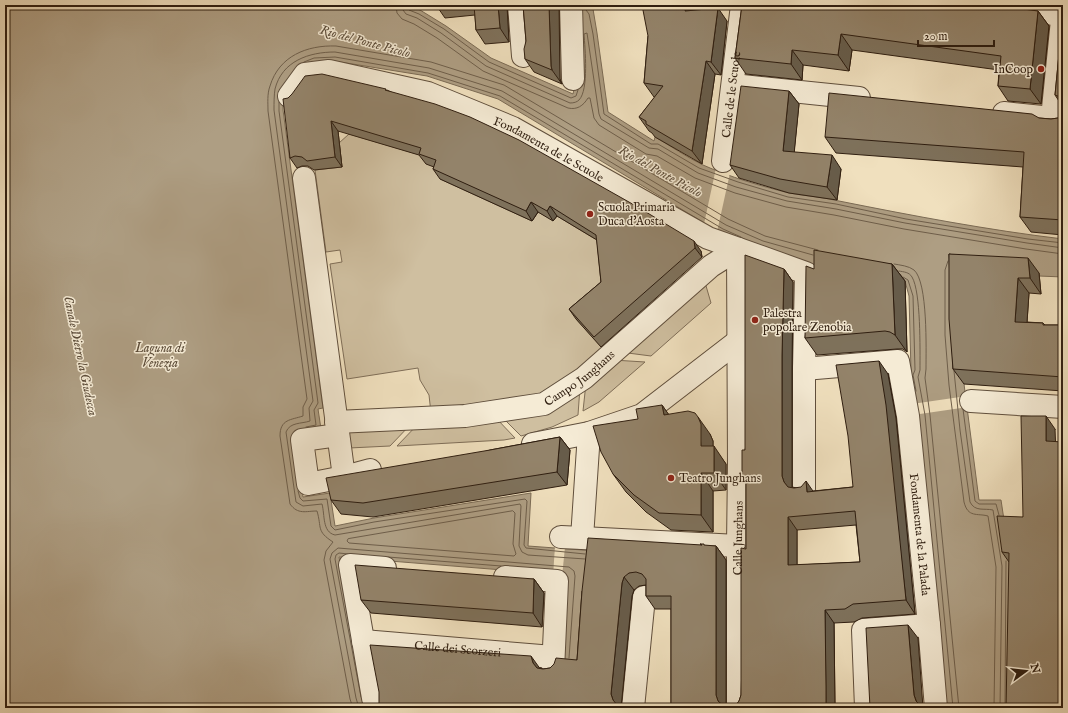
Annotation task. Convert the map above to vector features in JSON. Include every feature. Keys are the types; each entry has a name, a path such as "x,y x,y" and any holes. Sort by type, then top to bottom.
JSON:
{"street":[{"path":"519,5 524,56"},
{"path":"571,5 574,78"},
{"name":"Calle de le Scuole","path":"723,161 742,5"},
{"path":"982,111 1057,120 1062,12 983,5"},
{"name":"Fondamenta de le Scuole","path":"289,96 305,74 329,71 428,93 513,128 708,238 806,273 804,369"},
{"path":"733,85 880,100"},
{"path":"304,178 344,477 388,467"},
{"name":"Calle Junghans","path":"738,249 738,708"},
{"name":"Campo Junghans","path":"344,477 308,484 302,440 337,429 465,416 544,404 584,378 711,266 738,249"},
{"path":"511,448 589,433 642,415 738,341"},
{"name":"Fondamenta de la Palada","path":"804,369 898,361 908,416 936,708"},
{"path":"804,369 804,489"},
{"path":"971,401 1063,407"},
{"path":"589,433 571,538 650,548 738,546"},
{"path":"376,708 350,565 404,569"},
{"name":"Calle dei Scorzeri","path":"363,641 553,664 557,581 482,575"},
{"path":"633,708 646,609"},
{"path":"866,708 863,630 929,625"}],"shaded area":[{"path":"349,134 427,157 443,170 440,179 532,221 538,212 553,220 557,216 595,239 601,238 606,282 576,319 606,352 535,401 431,413 429,395 420,380 418,368 347,379 330,264 342,262 340,250 326,252 315,170 342,167 339,143"},
{"path":"704,279 711,303 651,356 620,352"},
{"path":"613,360 645,362 599,402 583,411 586,383"},
{"path":"580,387 578,415 552,427 521,436 503,418"},
{"path":"496,418 515,438 504,440 397,446 419,423"},
{"path":"412,423 390,446 349,448 348,428"}],"water":[{"name":"Laguna di Venezia","path":"5,5 405,5 420,10 446,26 491,58 573,94 576,80 575,5 590,5 590,9 593,9 608,112 654,141 655,137 703,165 756,184 789,193 827,198 979,227 1063,239 1063,277 1039,276 964,384 979,500 1001,500 1011,566 1009,708 944,708 908,371 911,371 909,296 905,281 826,268 760,250 721,233 498,99 427,76 334,61 283,99 283,110 323,408 318,409 321,429 295,434 303,497 330,493 335,526 374,518 531,493 528,546 596,551 584,708 556,708 566,575 339,557 365,697 369,708 5,708"}],"pier":[{"path":"716,168 730,173 717,232 704,224"},
{"path":"967,396 968,407 913,415 912,404"},
{"path":"555,546 565,547 562,577 553,576"}],"building":[{"path":"474,5 498,5 500,28 476,30"},
{"path":"523,5 549,5 552,70 525,59 524,49 526,41"},
{"path":"642,5 687,5 685,11 718,8 711,62 706,61 692,151 646,124 646,121 639,117 663,86 644,83 648,36"},
{"path":"742,5 994,5 1038,11 1030,89 998,86 1001,56 841,34 838,55 792,50 791,64 735,58"},
{"path":"1063,13 1063,101 1060,97 1055,95"},
{"name":"Scuola Primaria Duca d'Aosta","path":"322,74 386,89 385,90 435,104 470,117 519,140 636,206 694,241 695,248 594,337 569,309 601,282 596,235 550,206 547,211 531,202 526,211 433,169 436,160 419,154 421,148 331,121 335,157 307,161 302,157 295,156 290,158 283,99 288,98 292,94 305,76"},
{"path":"741,86 789,91 783,151 832,155 827,187 780,179 730,165"},
{"path":"829,93 1032,114 1039,118 1058,118 1063,113 1063,220 1020,217 1024,152 825,137"},
{"path":"814,250 892,264 895,335 885,331 805,338 806,266 814,269"},
{"path":"949,254 1028,258 1030,278 1018,278 1015,322 1043,323 1043,325 1063,325 1063,377 953,369 949,319"},
{"path":"745,255 784,269 782,476 788,487 801,487 806,481 807,492 853,487 848,436 836,365 879,361 886,405 906,600 853,604 845,609 825,610 826,708 671,708 671,596 646,596 646,579 642,574 636,572 629,573 624,577 622,583 611,694 613,700 618,706 617,708 379,708 379,692 370,645 531,656 533,663 537,668 543,669 550,668 554,664 556,658 577,660 582,591 588,538 704,544 716,546 716,695 718,701 723,706 735,706 741,695 741,548 746,549 746,477 742,477 742,450 745,450","holes":["855,511 860,562 788,565 788,517"]},
{"name":"Teatro Junghans","path":"662,405 664,415 688,411 695,413 701,424 701,446 714,446 714,473 701,473 701,515 659,513 634,495 613,474 601,452 593,426 638,419 636,409"},
{"path":"1021,416 1046,416 1046,441 1063,442 1063,708 1006,708 1009,553 1002,552 997,516 1023,517"},
{"path":"560,437 557,472 363,503 331,500 326,478 490,450"},
{"path":"355,565 534,579 533,613 361,600"},
{"path":"908,625 914,695 919,704 919,708 870,708 866,628"}],"place":[{"name":"InCoop","path":"1041,69"},
{"name":"Scuola Primaria Duca d'Aosta","path":"590,214"},
{"name":"Palestra popolare Zenobia","path":"755,320"},
{"name":"Teatro Junghans","path":"671,478"}],"water label":[{"name":"Rio del Ponte Picolo","path":"365,42"},
{"name":"Rio del Ponte Picolo","path":"660,172"},
{"name":"Canale Dietro la Giudecca","path":"80,356"}]}
